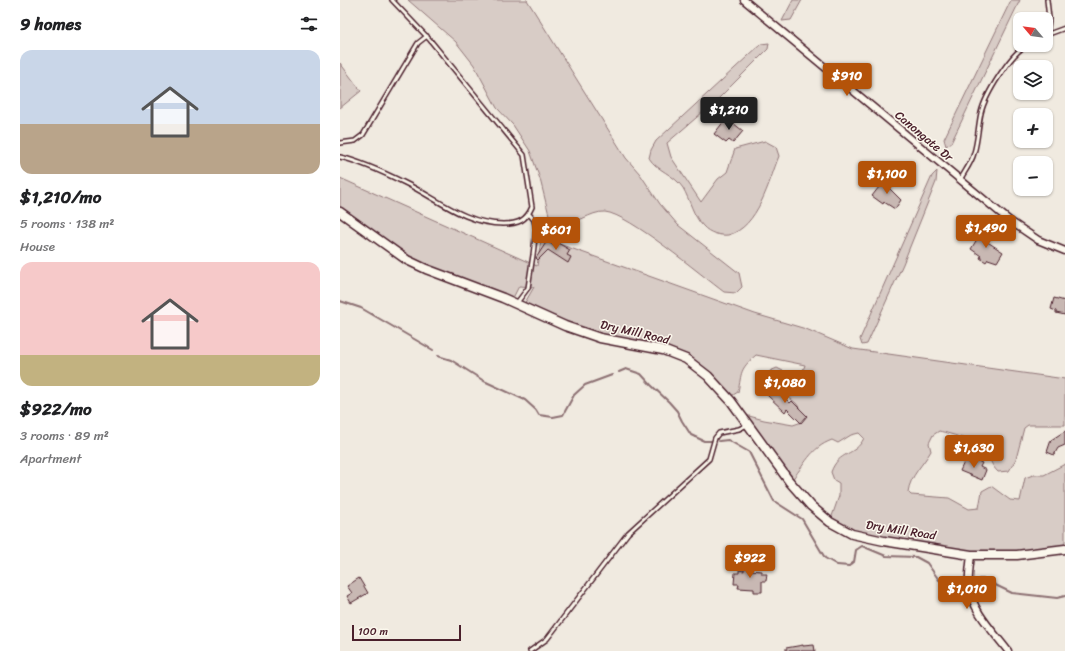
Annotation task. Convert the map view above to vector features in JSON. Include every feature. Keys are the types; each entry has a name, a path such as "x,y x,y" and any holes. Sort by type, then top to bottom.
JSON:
{"street":[{"name":"Canongate Dr","path":"744,0 1019,228 1038,240 1065,251"},
{"name":"Dry Mill Road","path":"340,212 407,260 516,304 565,326 600,338 663,350 686,359 708,376 731,402 789,481 811,506 830,522 852,534 884,541 971,555 1018,555 1065,549"},
{"path":"971,555 969,585 974,603 978,612 1008,651"}],"lane":[{"path":"340,157 358,162 406,183 451,210 472,219 487,223 510,224 524,220 532,207 524,155 427,36 392,0"},
{"path":"1048,0 1049,12"},
{"path":"1053,33 1065,28"},
{"path":"340,143 355,141 364,135 418,43 427,36"},
{"path":"960,180 974,153 981,111 1004,68 1018,52"},
{"path":"516,304 528,288 533,255 536,229 534,220 529,214"},
{"path":"530,651 547,639 628,533 709,459 715,438 719,433 739,429 747,425"}],"shaded area":[{"path":"408,0 527,0 626,158 640,174 660,204 678,225 739,273 742,287 736,293 724,292 647,234 616,215 599,212 578,221 567,223 558,223 550,219 540,179 530,151 513,125 497,108 474,65 456,42"},
{"path":"793,0 802,0 791,20 782,21"},
{"path":"1011,0 1020,0 951,143 946,146 944,139"},
{"path":"769,43 768,49 718,99 667,143 671,157 701,202 718,179 727,172 735,149 765,141 776,147 779,156 755,214 738,231 728,235 711,232 705,228 694,213 683,188 679,183 656,166 649,158 651,150 656,141 761,44"},
{"path":"340,63 361,91 340,108"},
{"path":"937,171 936,182 903,264 867,344 862,345 860,339 932,176"},
{"path":"340,178 537,266 541,240 548,240 755,314 806,329 853,349 1065,379 1065,425 1028,425 1024,428 1016,459 1009,471 998,472 987,454 972,442 939,431 933,435 929,443 931,451 911,481 908,492 911,495 949,498 969,509 979,508 982,491 991,486 1010,500 1020,501 1025,478 1033,475 1044,475 1065,464 1065,549 971,555 884,541 830,522 839,496 839,483 834,480 831,472 838,460 856,448 864,438 859,433 851,435 838,443 832,440 824,443 813,452 790,482 738,411 764,420 793,425 802,422 805,416 796,403 768,382 770,371 777,368 787,373 802,373 805,365 756,355 747,364 742,372 738,392 728,398 687,360 600,338 523,306 534,287 519,286 513,298 427,266 394,248 340,206"}],"building":[{"path":"728,116 735,121 733,123 743,131 733,143 729,140 726,143 714,134"},
{"path":"886,178 893,183 889,188 901,200 895,209 884,202 883,204 872,196"},
{"path":"982,231 990,236 986,241 1003,252 997,262 988,259 986,262 980,258 981,256 971,249"},
{"path":"547,241 554,246 556,242 570,250 567,255 571,257 568,263 548,250 538,260 536,258"},
{"path":"1054,298 1065,301 1065,315 1056,313 1056,311 1051,309"},
{"path":"772,385 790,403 792,401 807,416 801,423 787,409 785,412 768,396 765,391"},
{"path":"1065,431 1065,445 1058,448 1054,455 1047,452 1051,440"},
{"path":"973,459 982,463 980,467 986,470 982,480 960,471 965,460 971,463"},
{"path":"744,567 750,567 750,570 762,571 762,574 767,574 766,581 762,581 762,592 754,592 754,589 738,588 739,584 734,584 735,573 739,573 739,570 744,571"},
{"path":"359,578 368,593 351,603 347,596 352,593 347,586"},
{"path":"814,645 815,651 786,651 786,648"}],"waterway":[{"path":"340,301 361,308 433,350"},
{"path":"438,356 451,360 484,381 525,400 536,410 539,415 553,417 563,415 574,395 585,385 612,375"},
{"path":"619,372 626,369 641,374 677,411 691,435 704,441 711,441"},
{"path":"719,441 728,440 749,452 774,501 802,519 825,558 837,565 849,566 854,562 856,550 862,546 886,556 916,557 927,563 939,580 959,579"},
{"path":"979,579 983,579 1012,593 1057,598 1065,596"}]}
